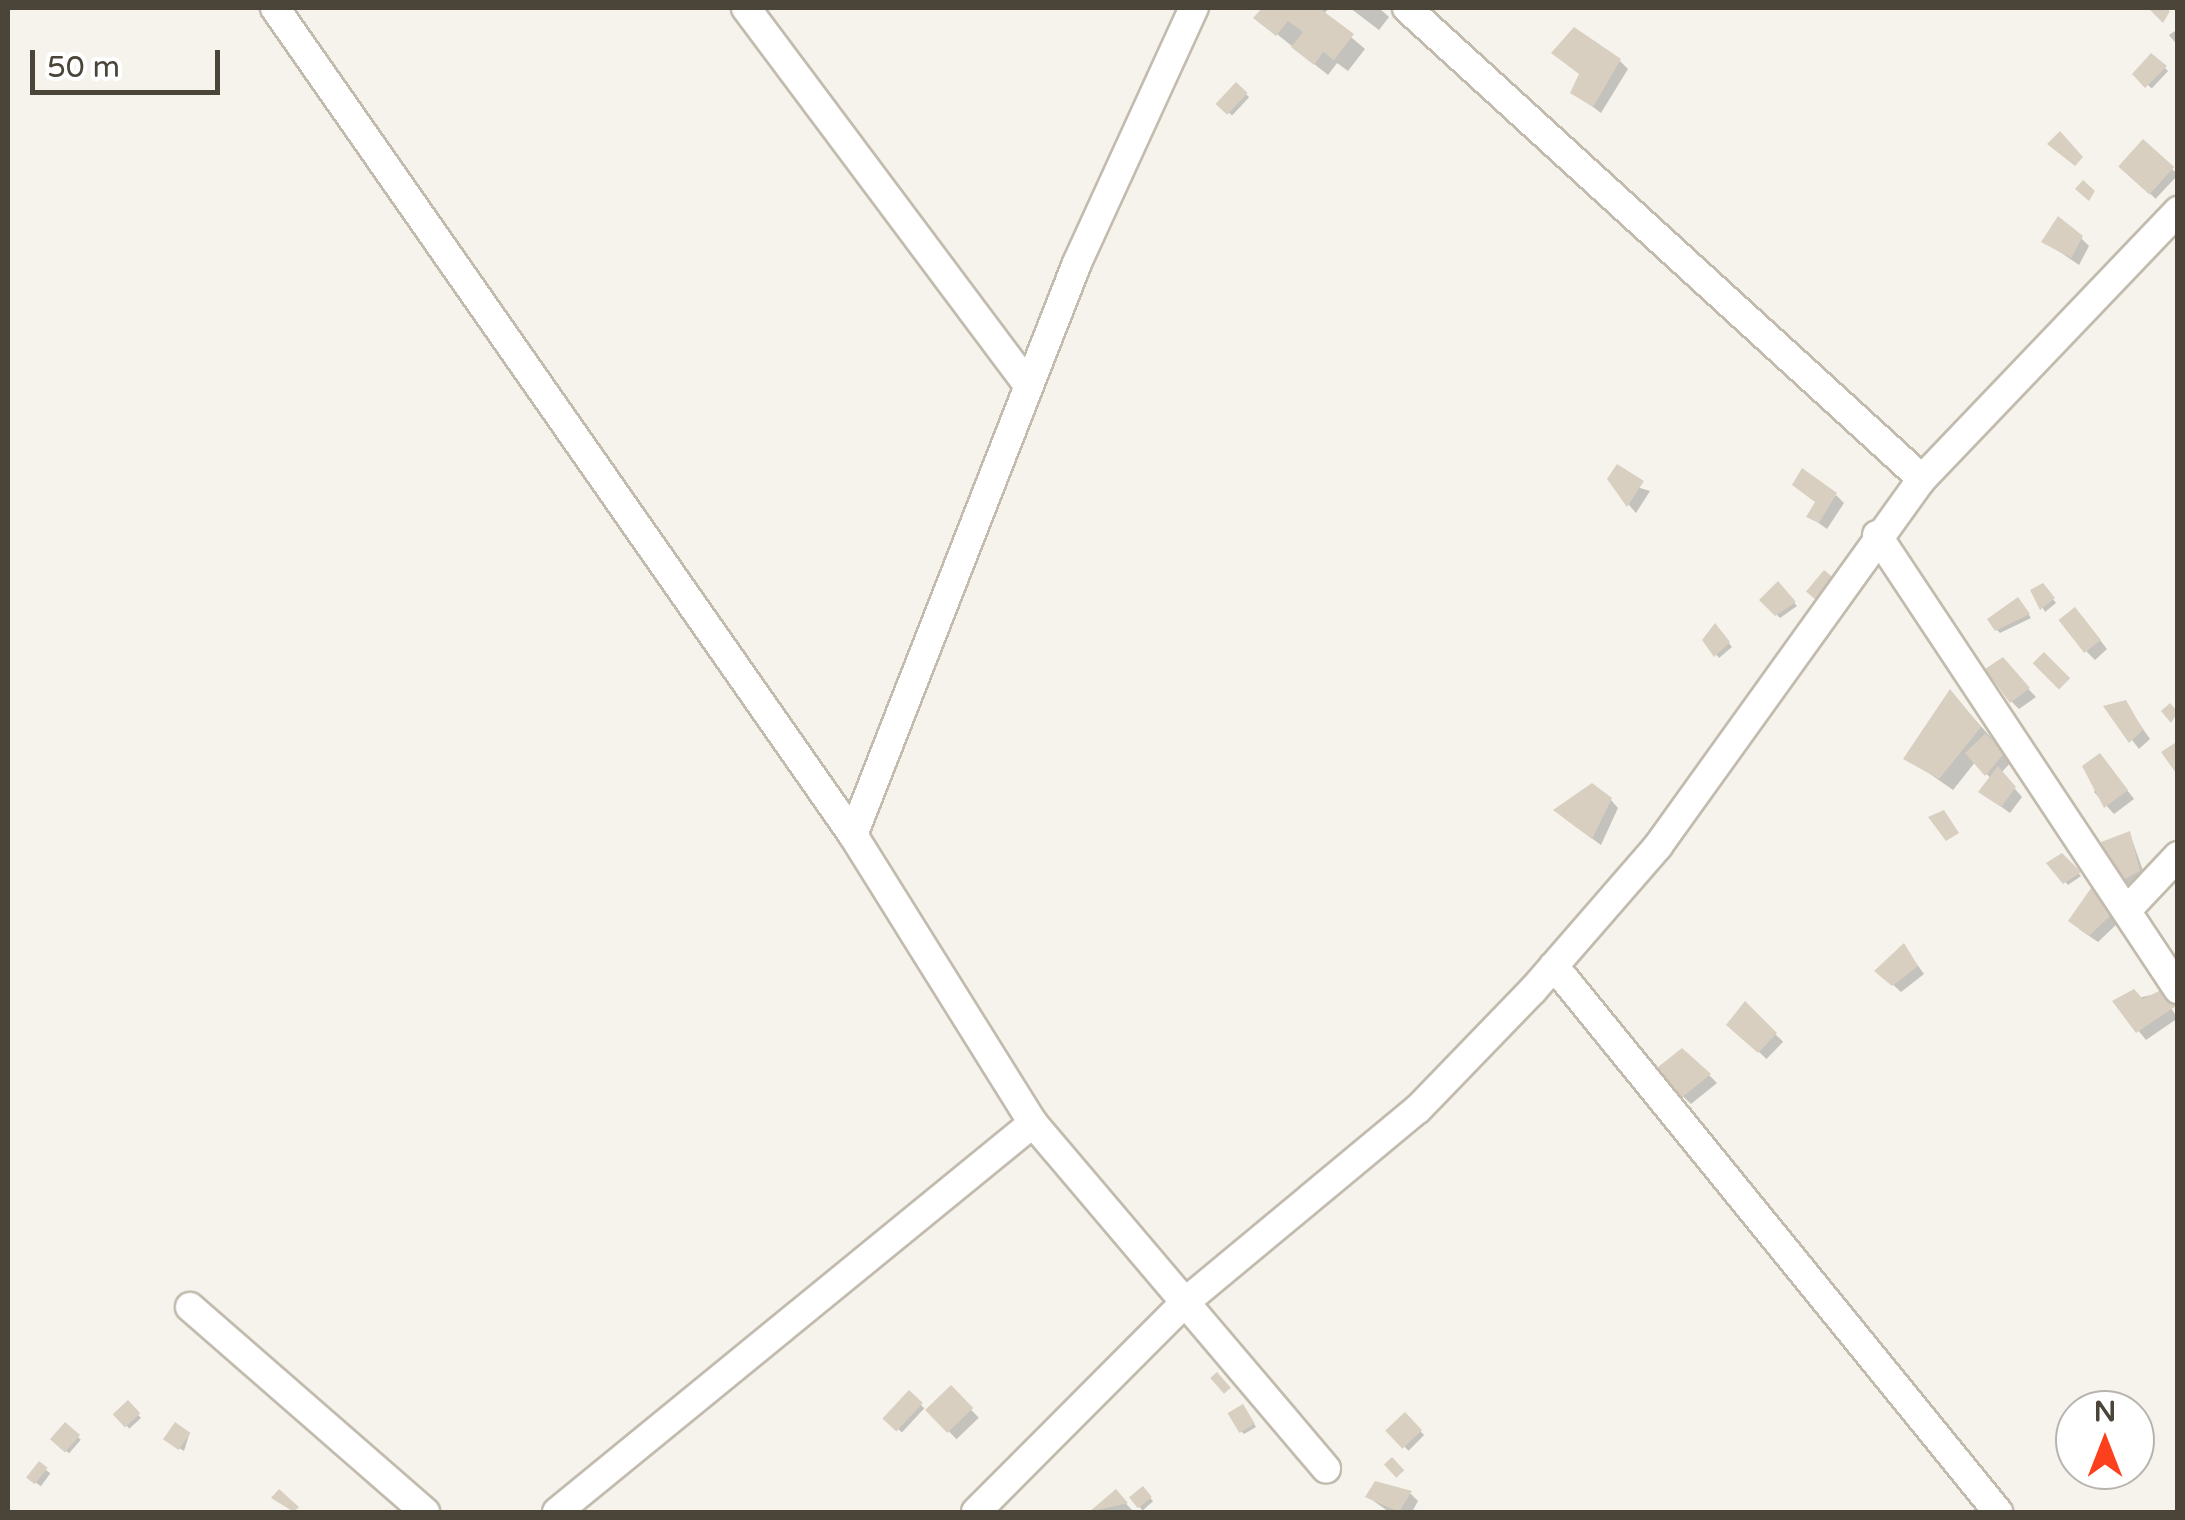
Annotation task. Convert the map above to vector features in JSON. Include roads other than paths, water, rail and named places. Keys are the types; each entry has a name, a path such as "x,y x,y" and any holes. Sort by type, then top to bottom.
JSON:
{"street":[{"path":"274,8 852,835 1033,1123 1326,1468"},
{"path":"746,8 1028,385"},
{"path":"852,835 1028,385 1194,8"},
{"path":"1407,8 1922,479"},
{"path":"976,1512 1184,1303 1418,1109 1554,966 1658,846 1878,535 1922,479 2178,211"},
{"path":"1878,535 2178,989"},
{"path":"2128,909 2178,856"},
{"path":"1554,966 1998,1512"},
{"path":"557,1512 1033,1123"},
{"path":"190,1306 425,1512"}]}
